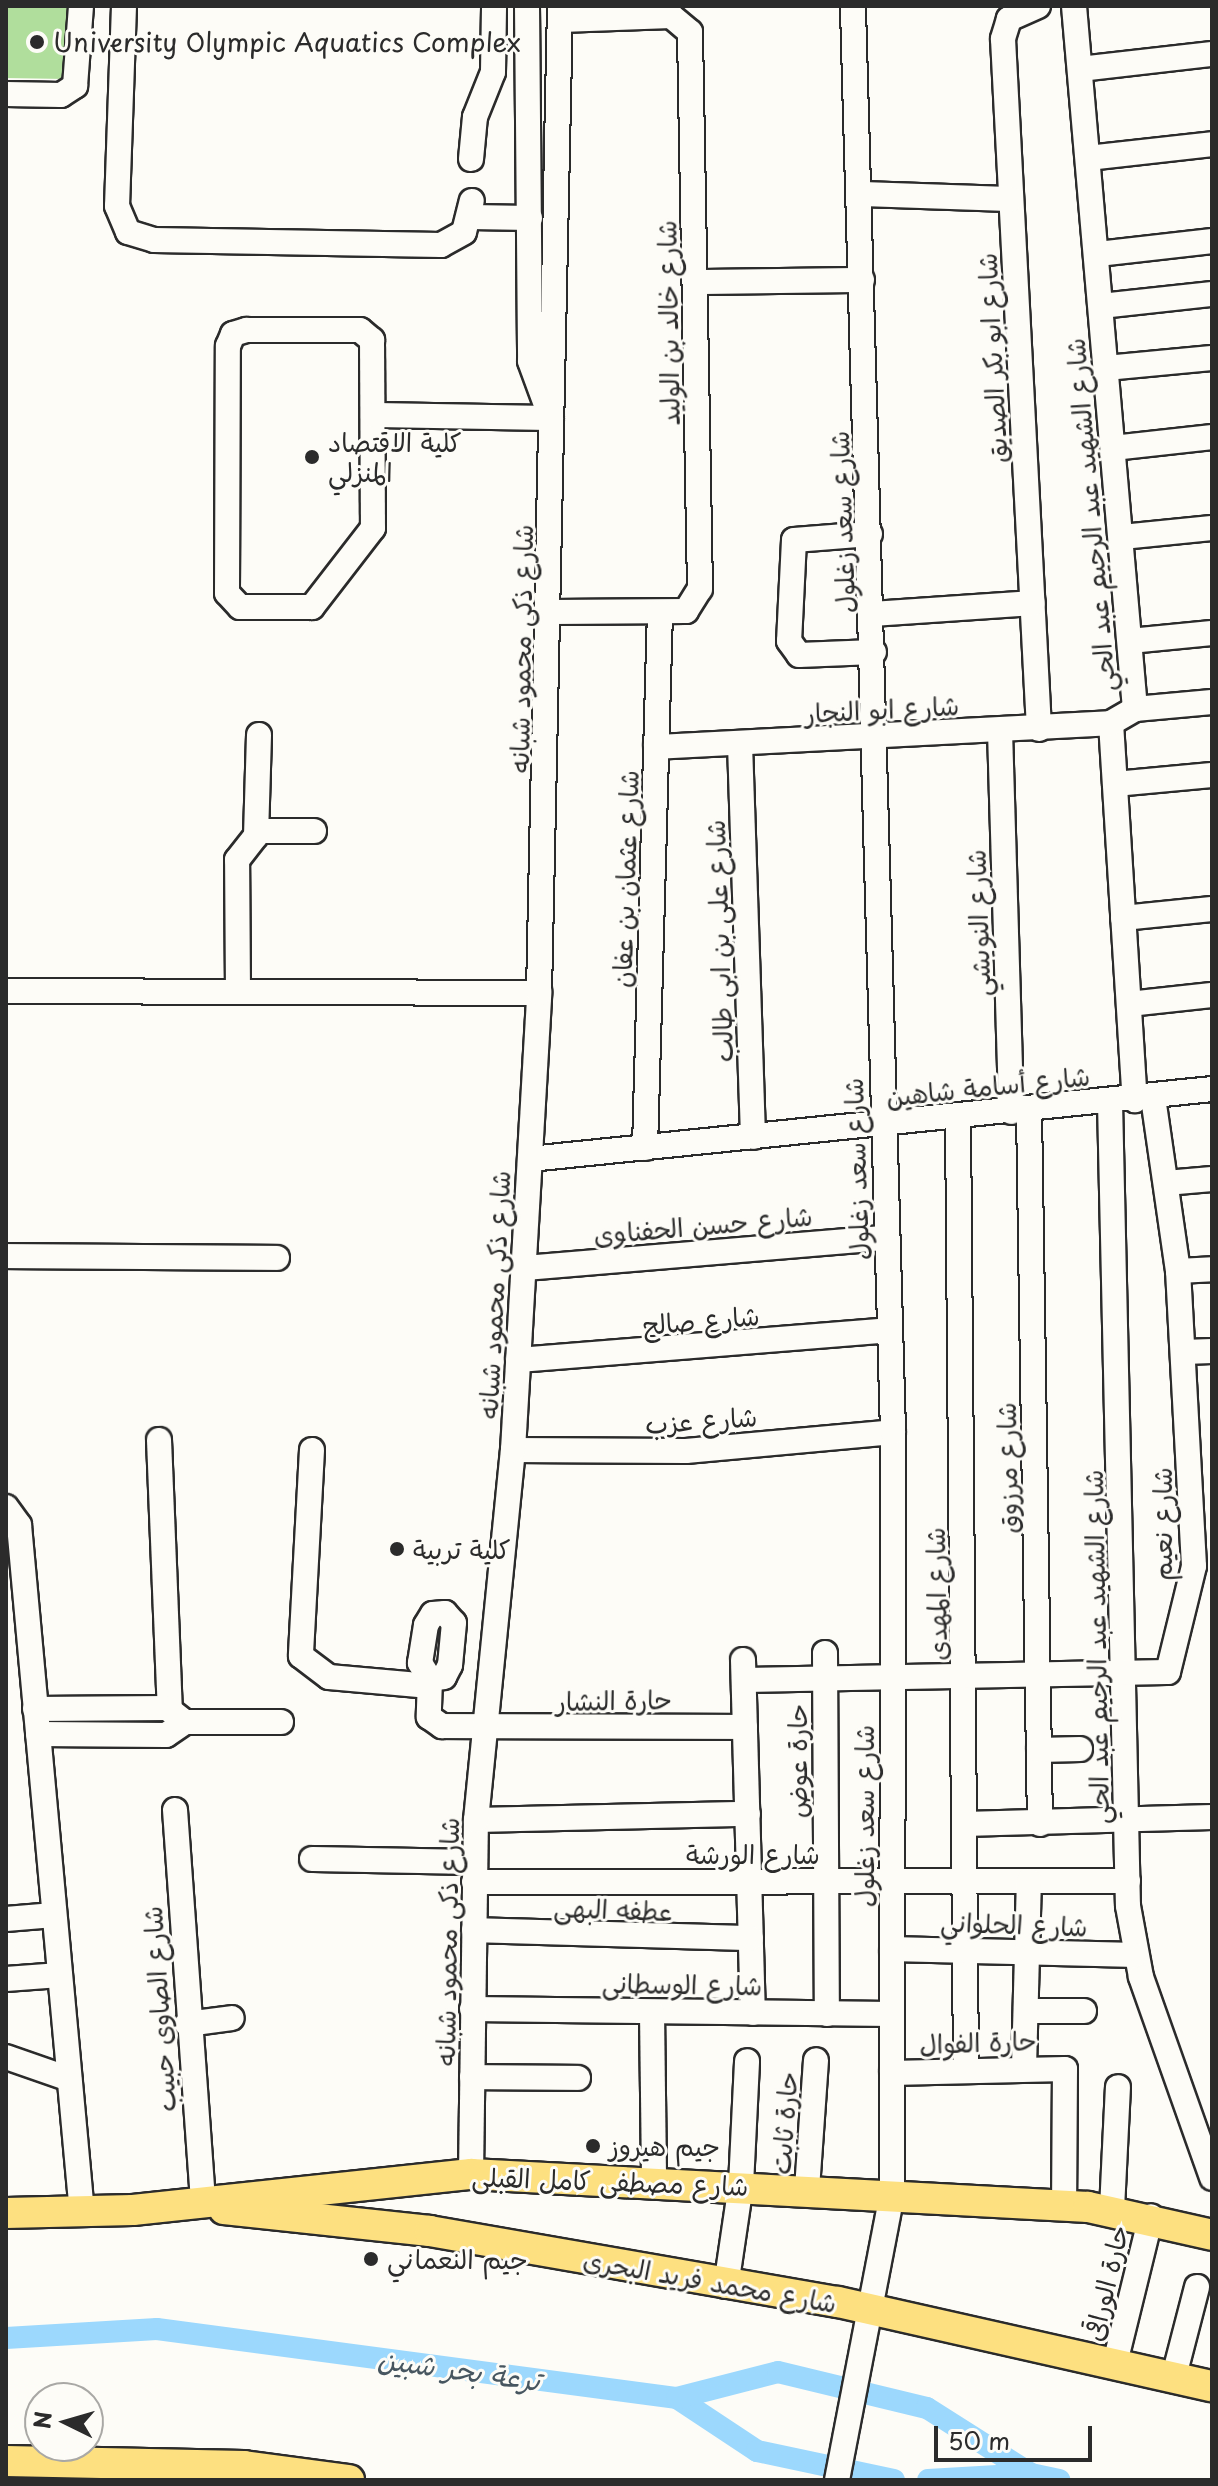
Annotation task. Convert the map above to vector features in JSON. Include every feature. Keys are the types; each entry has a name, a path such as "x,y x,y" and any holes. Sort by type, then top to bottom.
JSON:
{"main road":[{"name":"شارع مصطفى كامل القبلى","path":"6,2213 82,2213 203,2204 338,2183 471,2174 654,2179 1112,2209 1151,2216 1212,2235"},
{"name":"شارع محمد فريد البحرى","path":"203,2204 430,2231 726,2286 869,2320 1115,2363 1212,2386"},
{"path":"6,2461 244,2466 349,2480"}],"street":[{"path":"6,94 61,95 75,86 81,6"},
{"path":"124,6 117,206 128,232 154,240 441,245 464,232 472,209 530,218"},
{"path":"471,159 475,117 493,72 494,6"},
{"name":"شارع ذكى محمود شبانه","path":"527,6 530,361 551,418"},
{"name":"شارع ابو بكر الصديق","path":"1038,6 1009,19 1003,39 1039,729"},
{"name":"شارع الشهيد عبد الرحيم عبد الحي","path":"1074,6 1098,254 1135,709 1111,723 1129,1004 1144,1099"},
{"name":"شارع سعد زغلول","path":"837,2480 892,2195 893,1432 882,1124 874,652 856,12"},
{"name":"شارع ذكى محمود شبانه","path":"471,2174 476,1820 513,1450 539,993 553,612 551,418 561,13"},
{"name":"شارع خالد بن الوليد","path":"553,612 686,611 700,589 696,282 688,26 671,16 561,13"},
{"path":"1080,69 1212,54"},
{"path":"1088,158 1212,144"},
{"path":"860,194 1011,199"},
{"path":"1098,254 1212,241"},
{"path":"696,282 862,280"},
{"path":"1101,306 1212,294"},
{"path":"233,334 367,334 374,415 371,535 317,604 234,604 227,593 233,334"},
{"path":"1106,368 1212,358"},
{"path":"374,415 551,418"},
{"path":"1113,448 1212,437"},
{"path":"1122,537 1212,528"},
{"path":"870,534 794,540 789,641 799,655 874,652"},
{"path":"873,614 1033,603"},
{"name":"شارع عثمان بن عفان","path":"645,1148 660,612"},
{"path":"1130,641 1212,633"},
{"path":"1135,709 1212,702"},
{"name":"شارع ابو النجار","path":"656,747 876,739 1111,723"},
{"name":"شارع النويشي","path":"1000,731 1020,1111"},
{"path":"238,992 237,860 257,831 259,735"},
{"name":"شارع على بن ابى طالب","path":"740,744 753,1137"},
{"path":"1115,784 1212,775"},
{"path":"257,831 314,831"},
{"path":"1123,918 1212,909"},
{"path":"6,991 539,993"},
{"path":"1129,1004 1212,995"},
{"name":"شارع أسامة شاهين","path":"530,1159 1144,1099 1212,1089"},
{"name":"شارع نعيم","path":"745,1727 744,1670 825,1680 1127,1677 1168,1672 1189,1597 1201,1433 1184,1352 1178,1271 1166,1183 1144,1099"},
{"name":"شارع الشهيد عبد الرحيم عبد الحي","path":"1110,1102 1127,1677 1128,1881 1135,1955 1212,2178"},
{"name":"شارع مرزوق","path":"1020,1111 1040,1824"},
{"name":"شارع المهدى","path":"958,1117 966,2070"},
{"path":"1166,1183 1212,1179"},
{"name":"شارع حسن الحفناوى","path":"525,1268 886,1238"},
{"path":"6,1256 277,1258"},
{"path":"1178,1271 1212,1269"},
{"name":"شارع صالح","path":"518,1360 889,1330"},
{"path":"1184,1352 1212,1351"},
{"name":"شارع عزب","path":"513,1450 686,1451 893,1432"},
{"path":"38,1734 166,1735 177,1716 159,1440"},
{"name":"حارة النشار","path":"312,1450 301,1656 329,1677 430,1683 432,1722 484,1729 745,1727"},
{"path":"6,1507 19,1525 82,2213"},
{"name":"حارة عوض","path":"825,1653 827,2014"},
{"path":"35,1709 281,1722"},
{"path":"745,1727 753,2013"},
{"path":"1039,1750 1080,1749"},
{"name":"شارع الصاوى حبيب","path":"175,1810 187,2024 203,2204"},
{"path":"476,1820 748,1814"},
{"path":"964,1824 1128,1822 1212,1816 1212,1831"},
{"name":"شارع الورشة","path":"312,1859 474,1872 750,1882 1128,1881"},
{"path":"1024,2068 1029,1881"},
{"path":"6,1919 54,1915"},
{"name":"عطفه البهى","path":"474,1930 751,1938"},
{"name":"شارع الحلواني","path":"892,1949 1135,1955"},
{"path":"6,1979 60,1975"},
{"name":"شارع الوسطانى","path":"472,2009 891,2014"},
{"path":"1026,2011 1084,2011"},
{"path":"652,2012 654,2179"},
{"path":"187,2024 232,2018"},
{"path":"6,2057 69,2079"},
{"name":"حارة ثابت","path":"807,2189 816,2060"},
{"path":"726,2286 741,2185 747,2061"},
{"name":"حارة الفوال","path":"892,2073 1065,2069 1064,2206"},
{"path":"472,2077 578,2078"},
{"path":"1112,2209 1118,2087"},
{"name":"حارة الوراقى","path":"1115,2363 1151,2216"},
{"path":"1174,2376 1197,2287"}],"green space":[{"name":"University Olympic Aquatics Complex","path":"6,6 69,6 65,79 6,78"}],"waterway":[{"name":"ترعة بحر شبين","path":"6,2338 157,2329 677,2398 757,2451 894,2480"},
{"path":"677,2398 778,2372 927,2408 1031,2474"},
{"name":"ترعة بحر شبين","path":"928,2480 1031,2474 1059,2480"}],"place":[{"name":"University Olympic Aquatics Complex","path":"37,42"},
{"name":"كلية الاقتصاد المنزلي","path":"312,457"},
{"name":"كلية تربية","path":"397,1549"},
{"name":"جيم هيروز","path":"593,2146"},
{"name":"جيم النعماني","path":"371,2259"}]}
